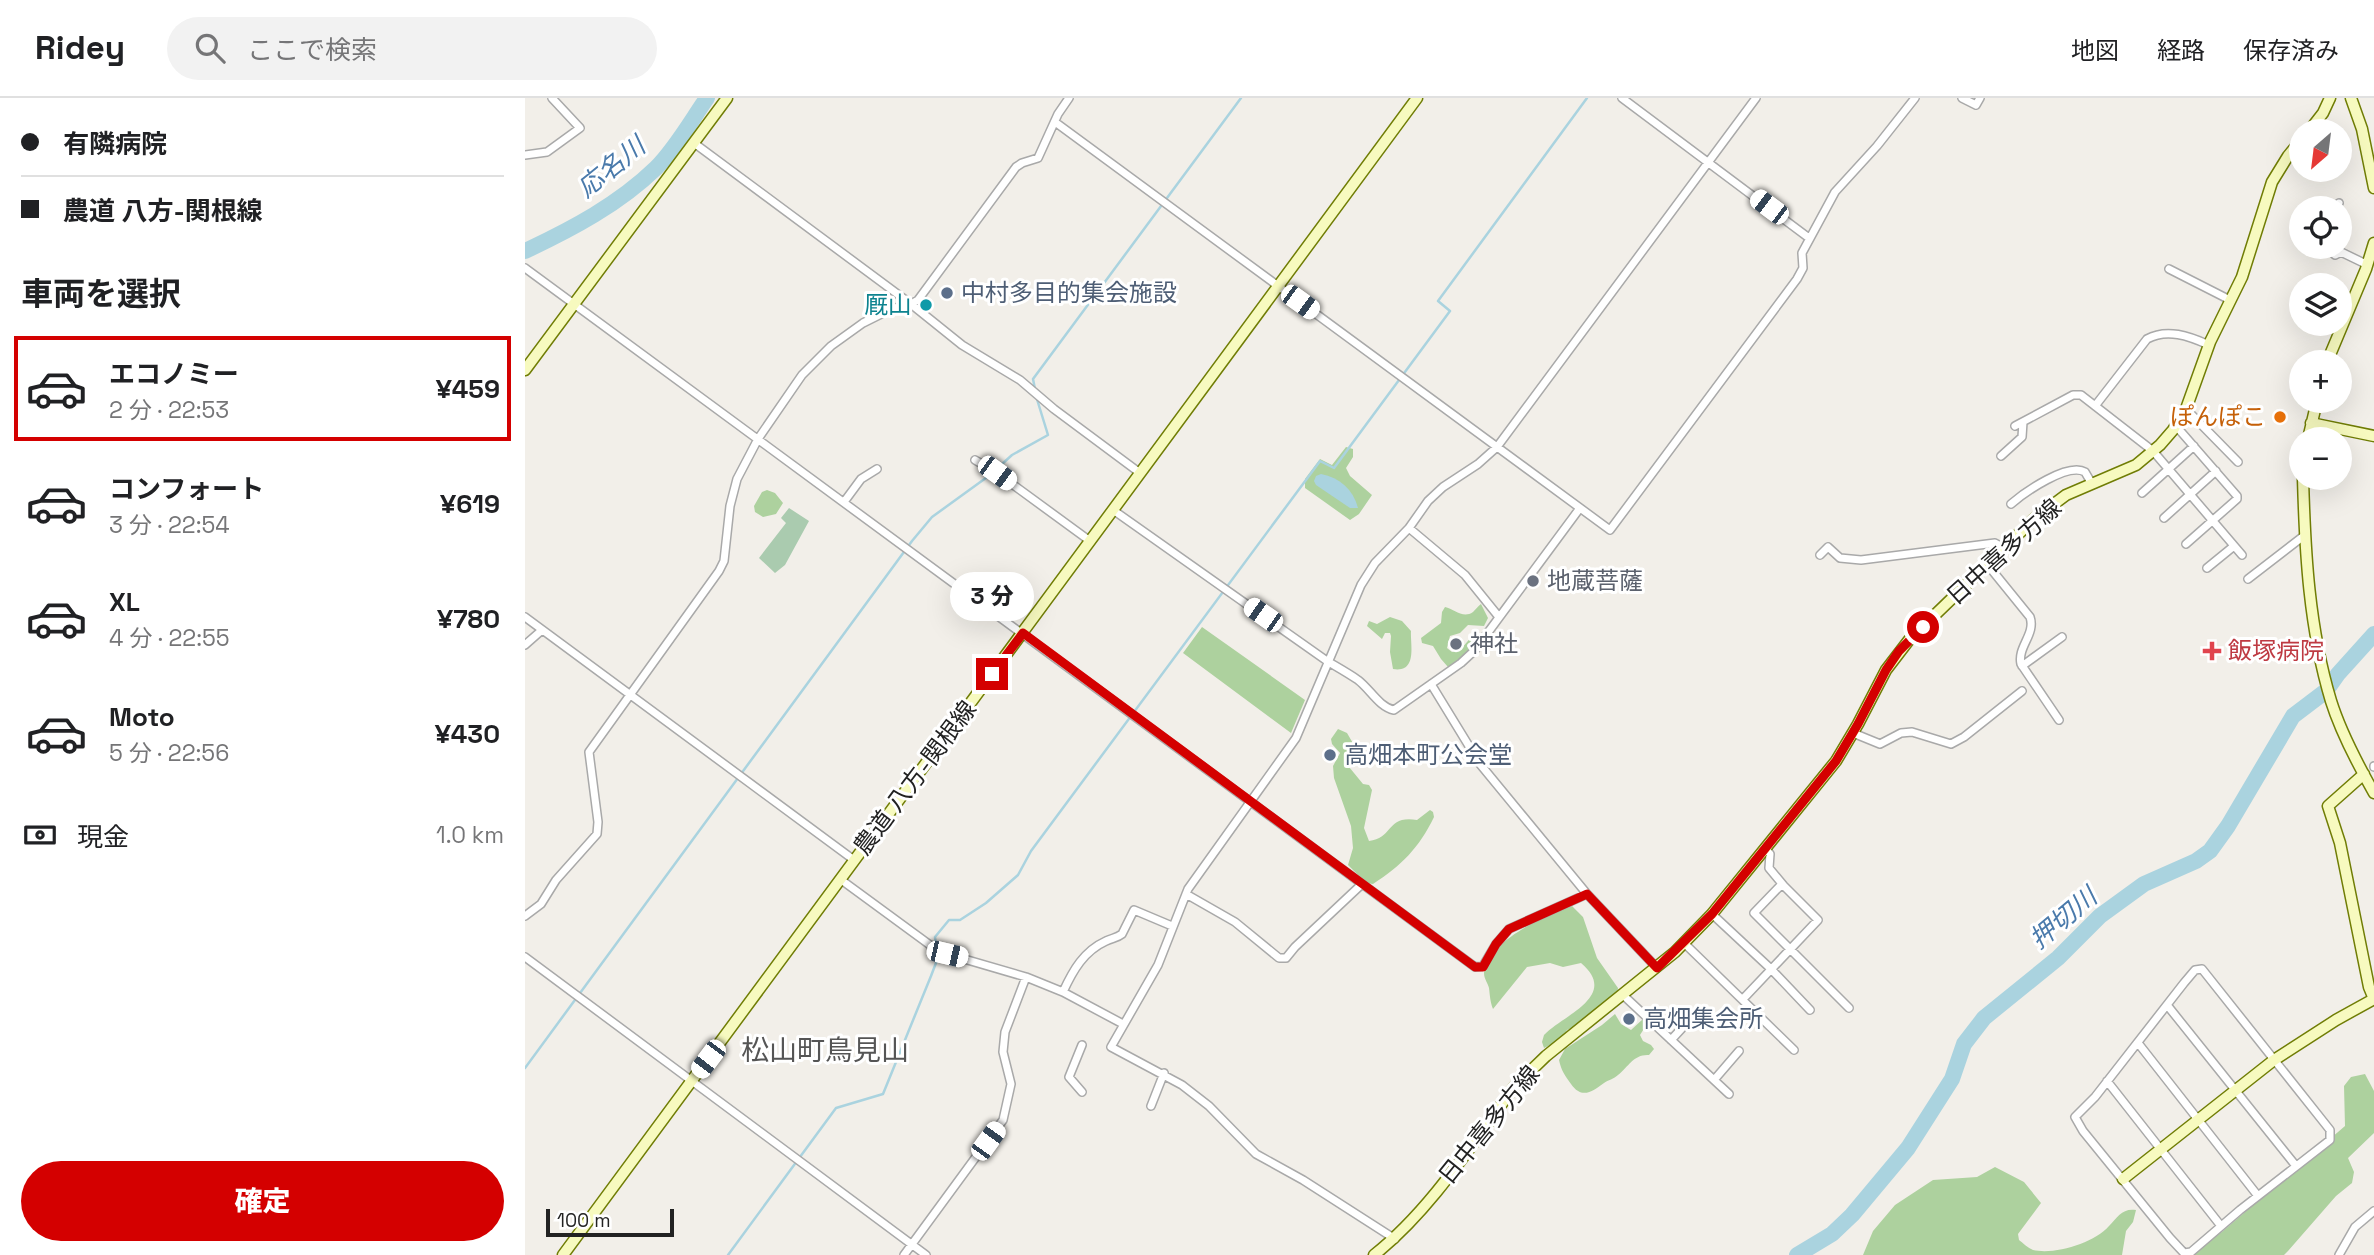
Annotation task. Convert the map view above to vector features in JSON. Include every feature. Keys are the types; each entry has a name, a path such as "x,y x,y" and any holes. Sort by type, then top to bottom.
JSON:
{"street":[{"path":"525,155 547,152 580,128 552,98"},
{"path":"525,370 727,98"},
{"path":"525,916 541,904 556,880 597,834 598,822 589,752 724,562 730,506 737,479 758,439 801,375 831,346 881,313 918,300 1016,167 1038,158 1069,98"},
{"name":"農道 八方-関根線","path":"563,1255 1417,98"},
{"path":"1622,98 1809,238"},
{"path":"1395,1238 1256,1154 1209,1106 1182,1085 1111,1047 1154,975 1186,894 1296,738 1361,585 1375,563 1409,528 1428,501 1497,447 1756,98"},
{"path":"1055,122 1610,530 1797,279 1803,268 1802,253 1835,191 1877,146 1915,98"},
{"path":"1962,98 1976,105 1980,98"},
{"path":"2318,119 2330,98"},
{"path":"2351,98 2362,129 2374,188"},
{"path":"694,143 962,345 1020,380 1140,473"},
{"name":"日中喜多方線","path":"1374,1255 1414,1219 1514,1087 1546,1056 1657,968 1712,914 1836,761 1899,651 2044,511 2066,495 2136,465 2153,452 2176,426 2186,409 2209,345 2249,259 2272,182 2289,155"},
{"path":"2332,350 2368,265 2374,243"},
{"path":"2352,257 2368,265"},
{"path":"525,268 1475,967 1483,967 1496,944 1509,929 1587,894"},
{"path":"2169,269 2230,300"},
{"path":"2095,406 2147,340 2154,335 2189,336 2209,345"},
{"path":"2015,426 2079,393 2153,452 2242,555"},
{"path":"2186,409 2238,462"},
{"path":"2310,427 2314,413"},
{"path":"2001,456 2022,437 2023,422"},
{"path":"2311,424 2374,436"},
{"path":"2176,426 2237,496 2237,499 2186,544"},
{"path":"2142,493 2194,446"},
{"path":"975,460 1090,541"},
{"path":"2011,503 2030,490 2076,468 2085,471 2092,484"},
{"path":"844,502 861,479 877,469"},
{"path":"2164,518 2216,471"},
{"path":"2303,490 2315,632 2332,702 2356,763 2374,793"},
{"path":"1113,510 1356,678 1381,703 1394,710 1461,663 1475,650 1580,508"},
{"path":"1409,528 1465,575 1499,617"},
{"path":"2248,579 2305,535"},
{"path":"1820,555 1828,547 1840,558 1861,560 1995,543 2004,548"},
{"path":"2207,568 2234,546"},
{"path":"1987,564 2032,622 2019,656 2022,666 2059,720"},
{"path":"525,617 854,860"},
{"path":"525,645 541,630"},
{"path":"2022,666 2062,637"},
{"path":"1431,684 1480,764 1587,894 1657,968"},
{"path":"1853,733 1880,744 1901,733 1912,732 1951,744 1964,737 2022,691"},
{"path":"2123,1179 2274,1060 2374,999 2369,987 2340,843 2328,806 2364,774"},
{"path":"1743,999 1818,920 1769,868 1770,854 1765,848"},
{"path":"840,879 930,945 947,954 1026,977 1063,992 1123,1024"},
{"path":"1186,894 1241,926 1279,958 1286,958 1362,884"},
{"path":"1782,884 1754,913 1849,1008"},
{"path":"1063,992 1075,967 1106,941 1122,934 1134,910 1172,926"},
{"path":"1712,914 1810,1010"},
{"path":"1684,943 1794,1050"},
{"path":"525,957 926,1255"},
{"path":"2202,969 2330,1130 2330,1140 2191,1252 2184,1253 2083,1131 2075,1117 2167,1005 2195,970 2202,969"},
{"path":"904,1255 1003,1120 1011,1084 1003,1052 1005,1032 1026,977"},
{"path":"1623,995 1729,1094"},
{"path":"2167,1005 2296,1166"},
{"path":"1671,1040 1696,1013"},
{"path":"2138,1043 2258,1196"},
{"path":"1082,1045 1069,1077 1082,1092"},
{"path":"1714,1080 1739,1051"},
{"path":"1151,1106 1164,1073"},
{"path":"2107,1081 2221,1226"},
{"path":"2339,1255 2355,1227 2374,1211"}],"green space":[{"path":"1346,447 1353,449 1353,457 1346,468 1350,476 1372,495 1359,514 1350,520 1305,488 1305,479 1320,459 1332,465"},
{"path":"767,490 775,493 783,503 776,514 763,517 755,512 754,506 762,492"},
{"path":"789,508 809,521 785,565 775,573 759,558 786,523 781,518"},
{"path":"1481,604 1488,618 1484,626 1468,625 1460,633 1450,636 1447,648 1452,652 1461,649 1473,635 1477,634 1480,639 1467,656 1448,667 1433,646 1422,643 1421,638 1441,623 1445,607 1469,614"},
{"path":"1390,617 1402,621 1411,631 1411,656 1406,667 1401,669 1393,669 1390,633 1385,633 1382,639 1367,626 1369,621 1377,624"},
{"path":"1202,627 1305,700 1291,733 1183,653"},
{"path":"1338,729 1347,733 1354,745 1346,755 1345,762 1363,784 1369,785 1372,790 1364,828 1369,841 1383,836 1400,821 1417,820 1430,810 1433,812 1434,817 1415,847 1401,863 1373,884 1366,883 1348,865 1353,848 1351,826 1334,778 1333,766 1340,753 1331,739"},
{"path":"1572,906 1583,917 1597,958 1618,988 1617,997 1581,1024 1567,1030 1562,1039 1544,1048 1544,1035 1584,1004 1591,995 1594,985 1591,975 1581,963 1563,967 1550,963 1527,967 1493,1009 1484,973 1488,961 1506,940 1533,923"},
{"path":"1615,1014 1621,1024 1631,1030 1643,1019 1645,1027 1640,1035 1643,1041 1654,1049 1649,1055 1635,1059 1596,1089 1579,1092 1565,1076 1559,1060 1565,1049"},
{"path":"2365,1074 2374,1091 2374,1133 2348,1158 2354,1172 2352,1183 2336,1196 2288,1251 2284,1255 2191,1255 2223,1231 2345,1126 2344,1086 2351,1077"},
{"path":"1995,1167 2024,1182 2041,1203 2018,1234 2019,1240 2027,1247 2052,1251 2074,1246 2094,1238 2124,1212 2136,1210 2133,1222 2126,1231 2122,1255 1863,1255 1873,1231 1895,1205 1933,1180 1977,1177"}],"water":[{"path":"1321,474 1345,485 1358,508 1350,508 1316,485 1316,476"}],"waterway":[{"name":"応名川","path":"525,251 594,215 642,181 670,152 707,98"},
{"path":"1035,389 1033,379 1241,98"},
{"path":"936,945 935,937 949,920 960,920 986,903 1018,875 1031,851 1320,461 1334,468 1450,311 1438,301 1587,98"},
{"path":"525,1068 912,541 932,517 990,475 1012,455 1048,435 1036,396"},
{"name":"押切川","path":"1797,1255 1832,1234 1852,1215 1908,1148 1952,1079 1964,1044 1984,1018 2058,958 2100,916 2144,884 2196,861 2210,851 2228,826 2293,716 2326,691 2374,634"},
{"path":"728,1255 836,1108 883,1094 931,976 938,951"}],"place":[{"name":"中村多目的集会施設","path":"947,293"},
{"name":"厩山","path":"926,305"},
{"name":"ぽんぽこ","path":"2280,417"},
{"name":"地蔵菩薩","path":"1533,581"},
{"name":"神社","path":"1456,644"},
{"name":"飯塚病院","path":"2212,651"},
{"name":"高畑本町公会堂","path":"1330,755"},
{"name":"高畑集会所","path":"1629,1019"}],"district":[{"name":"松山町鳥見山","path":"825,1050"}],"route":[{"path":"992,674 1023,633 1475,967 1483,967 1489,954 1509,929 1546,910 1587,894 1657,968 1712,914 1836,761 1886,670 1899,651 1923,627"}]}
